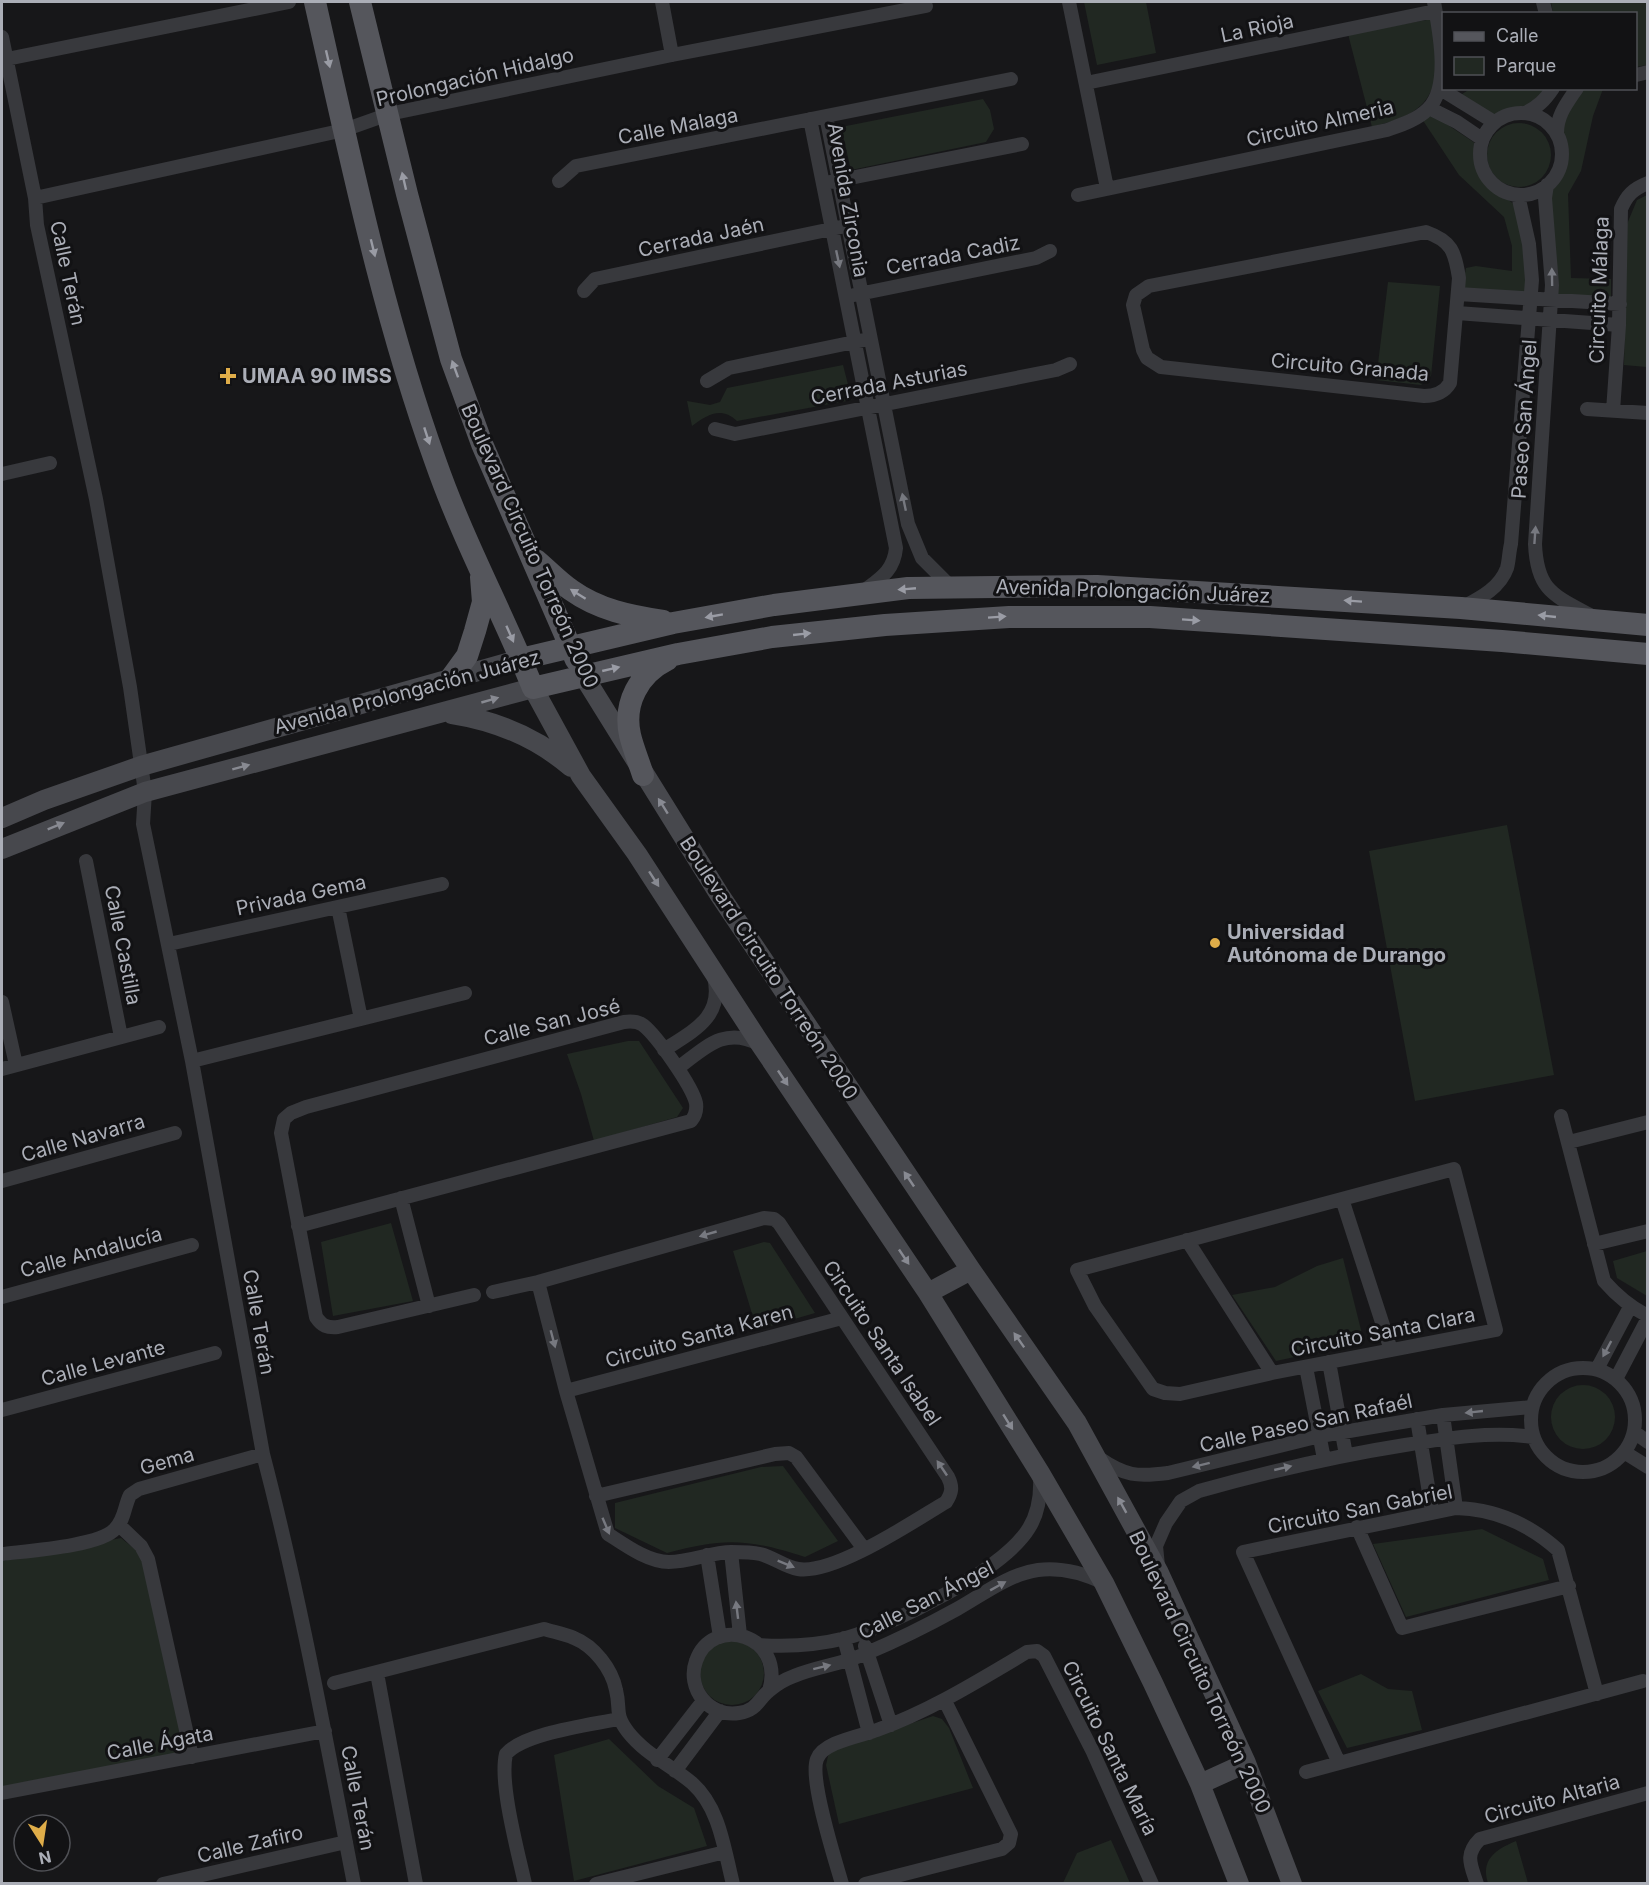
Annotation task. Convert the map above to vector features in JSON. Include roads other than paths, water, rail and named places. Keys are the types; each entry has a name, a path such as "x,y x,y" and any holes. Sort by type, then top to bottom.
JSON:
{"main road":[{"path":"315,2 374,255 405,369 449,500 533,688 581,776 637,854 761,1045 928,1293 1040,1473 1104,1583 1200,1784 1239,1884"},
{"name":"Boulevard Circuito Torreón 2000","path":"360,2 407,194 451,359 482,444 583,675 719,894 971,1270 1077,1423 1158,1571 1246,1763 1292,1884"},
{"path":"531,555 571,590 593,604 627,615 673,623"},
{"path":"451,678 467,656 483,602 480,566"},
{"name":"Avenida Prolongación Juárez","path":"2,818 44,800 141,766 521,659 673,623 774,605 908,588 1097,586 1461,608 1647,625"},
{"path":"1308,628 1312,598"},
{"name":"Avenida Prolongación Juárez","path":"2,849 145,792 583,675 678,654 772,637 885,625 1009,617 1150,617 1502,641 1647,654"},
{"path":"644,775 629,734 629,707 647,672 678,654"},
{"path":"443,713 482,719 518,732 552,751 581,776"},
{"path":"928,1293 971,1270"},
{"path":"1200,1784 1246,1763"}],"street":[{"path":"4,60 289,2"},
{"path":"662,2 672,54"},
{"path":"1069,2 1107,188"},
{"name":"Prolongación Hidalgo","path":"35,198 344,130 389,114 672,54 926,6"},
{"path":"1435,6 1442,66 1439,88 1429,108 1457,122 1482,139"},
{"name":"La Rioja","path":"1086,83 1435,6"},
{"name":"Calle Terán","path":"2,37 4,60 35,198 37,225 96,499 130,687 145,792 143,824 192,1061 263,1454 279,1515 325,1731 354,1884"},
{"path":"826,116 1011,79"},
{"path":"1442,90 1494,122"},
{"path":"1525,112 1544,119 1557,133 1561,142 1562,161 1559,170 1547,185 1533,193 1518,195 1500,189 1486,176 1480,158 1482,139 1494,122 1514,113 1536,108 1552,90"},
{"path":"1557,133 1557,123 1561,113 1576,90"},
{"name":"Circuito Almeria","path":"1078,195 1387,130 1409,122 1429,108"},
{"name":"Avenida Zirconia","path":"860,594 885,576 895,559 896,548 810,120 826,116 908,524 915,544 927,564 951,587"},
{"name":"Calle Malaga","path":"559,182 576,166 810,120"},
{"path":"823,184 1022,144"},
{"name":"Circuito Málaga","path":"1613,411 1620,325 1621,209 1625,198 1632,191 1647,183"},
{"name":"Paseo San Ángel","path":"1547,185 1545,198 1551,259 1551,299 1535,544 1536,564 1543,582 1551,592 1603,622"},
{"name":"Paseo San Ángel","path":"1461,608 1486,594 1498,582 1506,570 1511,544 1531,298 1529,244 1518,195"},
{"name":"Cerrada Jaén","path":"584,291 595,279 848,226"},
{"name":"Circuito Granada","path":"1426,231 1439,236 1451,247 1456,262 1458,294 1450,383 1440,393 1432,396 1161,368 1148,358 1143,350 1133,305 1136,295 1149,286 1426,231"},
{"name":"Cerrada Cadiz","path":"846,296 1036,258 1050,251"},
{"path":"1458,294 1620,304"},
{"path":"1457,313 1620,325"},
{"path":"707,381 729,368 870,339"},
{"name":"Cerrada Asturias","path":"715,429 735,434 1056,370 1070,364"},
{"path":"1587,409 1647,413"},
{"path":"2,474 50,463"},
{"name":"Calle Castilla","path":"86,861 121,1037"},
{"name":"Privada Gema","path":"169,944 442,884"},
{"path":"338,907 361,1019"},
{"path":"664,1050 706,1020 715,1005 717,988 713,972"},
{"path":"192,1061 465,993"},
{"path":"2,1002 16,1065"},
{"name":"Calle San José","path":"298,1226 691,1121 696,1110 696,1102 678,1068 644,1026 633,1021 624,1022 291,1113 284,1119 281,1133 298,1226 316,1317 325,1327 338,1327 429,1306"},
{"path":"2,1069 159,1027"},
{"path":"678,1068 717,1040 732,1036 747,1038 761,1045"},
{"path":"1561,1116 1604,1281 1614,1293 1647,1317 1616,1378"},
{"path":"1569,1142 1647,1122"},
{"name":"Calle Navarra","path":"2,1181 175,1132"},
{"name":"Circuito Santa Clara","path":"1455,1169 1496,1330 1272,1373 1180,1394 1165,1393 1154,1389 1095,1306 1077,1270 1342,1199 1455,1169"},
{"path":"401,1198 429,1306 474,1295"},
{"path":"1342,1199 1391,1350"},
{"name":"Circuito Santa Isabel","path":"493,1292 538,1282 764,1218 774,1219 779,1223 948,1476 952,1489 946,1502 864,1550 813,1569 798,1569 760,1554 732,1552 670,1562 658,1561 630,1548 608,1534 566,1391 538,1282"},
{"path":"1594,1244 1647,1231"},
{"path":"1187,1240 1272,1373"},
{"name":"Calle Andalucía","path":"2,1297 192,1245"},
{"path":"1597,1369 1630,1306"},
{"name":"Circuito Santa Karen","path":"566,1391 842,1318"},
{"name":"Calle Levante","path":"2,1410 215,1353"},
{"path":"1329,1362 1346,1455"},
{"path":"1306,1367 1324,1459"},
{"path":"1574,1368 1597,1369 1616,1378 1623,1385 1633,1403 1636,1422 1634,1432 1624,1452 1607,1466 1586,1472 1563,1468 1545,1456 1533,1437 1532,1407 1537,1395 1552,1377 1574,1368"},
{"name":"Calle Paseo San Rafaél","path":"1094,1454 1117,1471 1142,1476 1168,1473 1342,1432 1443,1415 1532,1407"},
{"path":"1443,1415 1456,1508"},
{"path":"1417,1419 1432,1512"},
{"path":"1634,1432 1647,1442"},
{"name":"Calle Paseo San Rafaél","path":"1158,1571 1156,1546 1166,1523 1181,1501 1199,1491 1324,1459 1421,1442 1495,1434 1533,1437"},
{"path":"1624,1452 1647,1467"},
{"path":"596,1496 775,1454 789,1453 796,1457 864,1550"},
{"name":"Gema","path":"119,1525 130,1495 139,1489 263,1454"},
{"name":"Calle San Ángel","path":"759,1645 802,1645 844,1638 860,1633 942,1595 1007,1555 1019,1543 1034,1519 1041,1491 1040,1473"},
{"name":"Circuito San Gabriel","path":"1339,1763 1243,1552 1456,1508 1490,1512 1523,1525 1541,1535 1558,1550 1597,1694"},
{"path":"2,1554 92,1541 109,1535 119,1525 141,1546 148,1559 192,1757"},
{"path":"1358,1527 1402,1628 1569,1586"},
{"path":"732,1552 740,1635"},
{"path":"707,1555 720,1637"},
{"name":"Calle San Ángel","path":"768,1690 793,1676 867,1653 945,1616 1017,1576 1037,1570 1054,1569 1087,1575 1104,1583"},
{"path":"334,1683 544,1629 576,1638 594,1651 606,1665 616,1689 618,1719 630,1735 657,1760 693,1784 707,1800 719,1826 733,1884"},
{"path":"860,1633 891,1725"},
{"path":"740,1635 759,1645 770,1661 772,1671 768,1690 756,1706 748,1710 729,1713 720,1711 703,1701 697,1692 693,1670 702,1650 720,1637 740,1635"},
{"path":"844,1638 869,1732"},
{"name":"Circuito Santa María","path":"842,1884 818,1792 816,1760 822,1750 833,1744 891,1725 945,1701 1027,1653 1038,1651 1042,1654 1092,1750 1152,1884"},
{"path":"377,1673 416,1884"},
{"path":"1306,1772 1644,1681"},
{"path":"657,1760 703,1701"},
{"path":"865,1884 1002,1849 1009,1843 1011,1834 945,1701"},
{"path":"675,1771 720,1711"},
{"path":"525,1884 508,1800 504,1770 506,1754 518,1743 537,1737 618,1719"},
{"name":"Calle Ágata","path":"2,1793 325,1731"},
{"name":"Circuito Altaria","path":"1477,1884 1469,1858 1473,1845 1480,1839 1647,1793"},
{"name":"Calle Zafiro","path":"163,1884 346,1842"},
{"path":"596,1884 725,1852"}],"place":[{"name":"UMAA 90 IMSS","path":"228,376"},
{"name":"Universidad Autónoma de Durango","path":"1215,943"}]}
